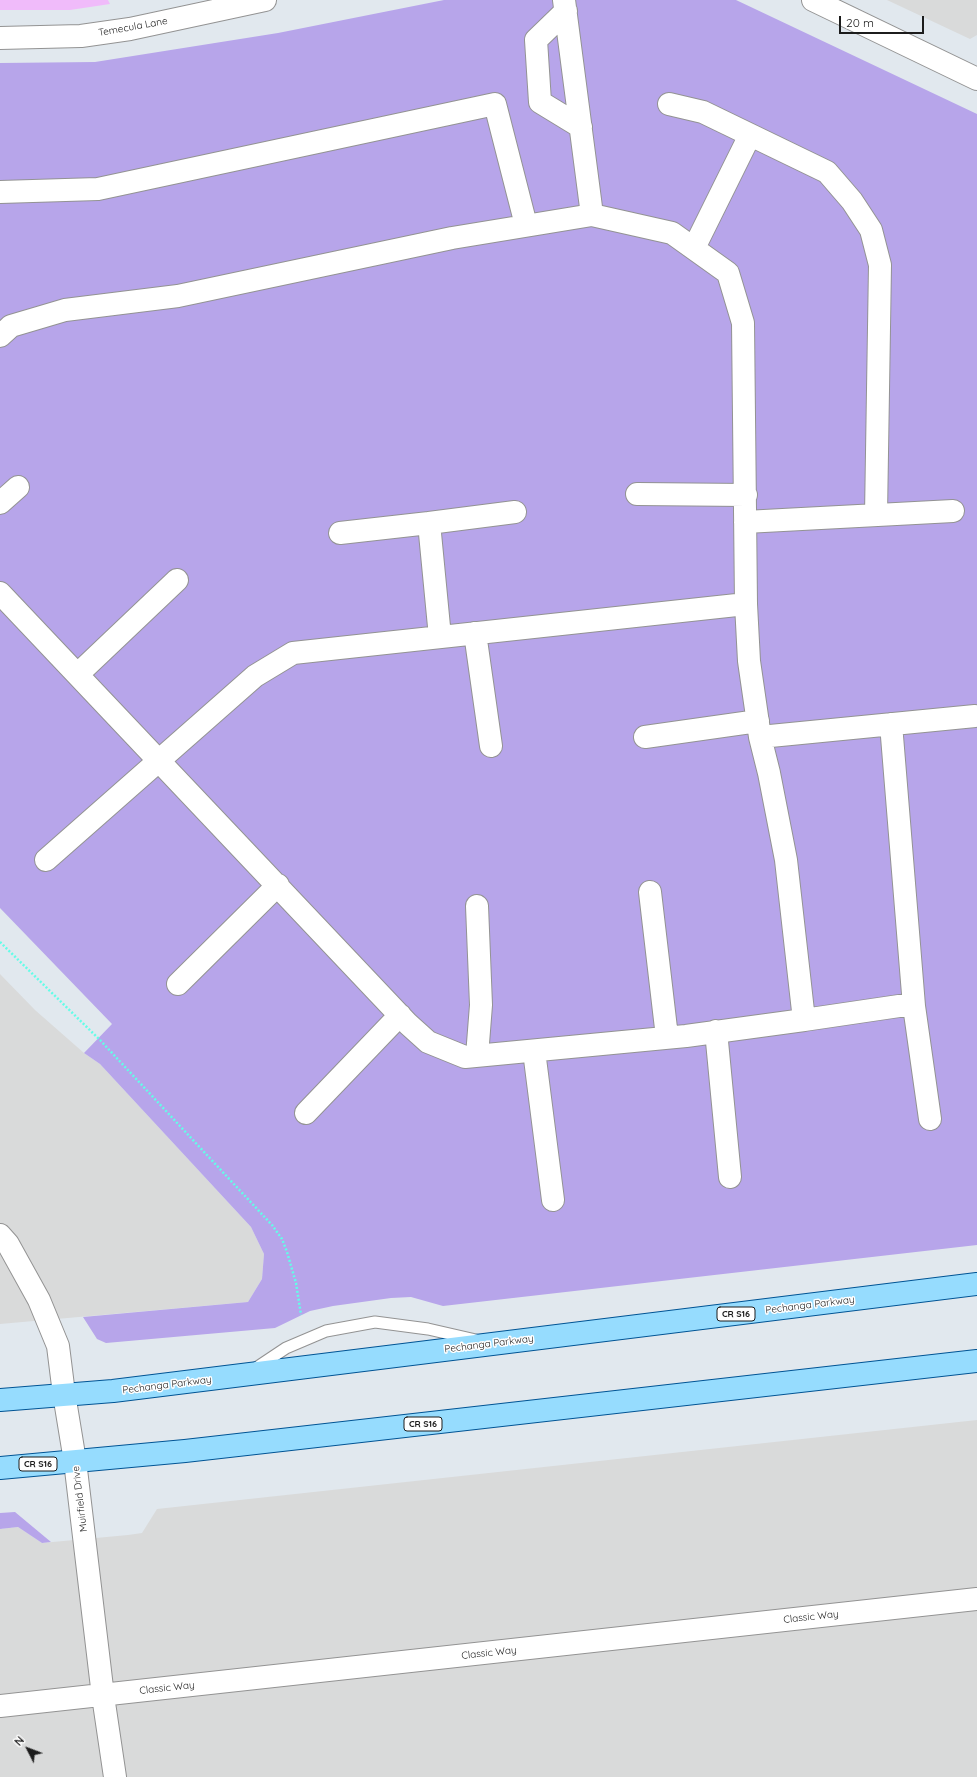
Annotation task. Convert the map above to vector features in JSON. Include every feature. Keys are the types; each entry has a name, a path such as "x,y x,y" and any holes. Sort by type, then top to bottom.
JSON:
{"main road":[{"name":"Pechanga Parkway","path":"0,1400 113,1391 977,1284"},
{"name":"CR S16","path":"0,1468 185,1451 977,1361"}],"street":[{"name":"Temecula Lane","path":"0,38 81,36 130,29 265,0"},
{"path":"813,0 977,79"},
{"path":"565,6 536,40 540,102 581,127"},
{"path":"565,6 592,215"},
{"path":"0,192 98,189 495,104 526,226"},
{"path":"669,104 703,112 827,172 852,200 871,230 880,265 876,515"},
{"path":"694,248 750,135"},
{"path":"0,336 11,326 65,310 178,296 452,238 592,215 672,232 728,273 743,323 746,604 749,661 759,729 786,860 804,1020"},
{"path":"0,503 18,487"},
{"path":"637,494 746,495"},
{"path":"745,522 953,511"},
{"path":"340,533 515,512"},
{"path":"429,523 440,637"},
{"path":"78,674 177,580"},
{"path":"2,600 78,674 400,1015 428,1042 465,1057 667,1037 804,1020 899,1006 914,1006"},
{"path":"46,860 255,676 293,653 746,604"},
{"path":"475,633 491,746"},
{"path":"645,737 759,729 891,724 975,716"},
{"path":"891,724 914,1006 930,1119"},
{"path":"178,984 278,885"},
{"path":"650,892 667,1037"},
{"path":"477,906 481,1005 477,1056"},
{"path":"306,1113 400,1015"},
{"path":"716,1031 730,1177"},
{"path":"534,1051 553,1200"},
{"name":"Muirfield Drive","path":"0,1235 8,1244 39,1300 58,1346 64,1394 76,1461 103,1696 115,1777"},
{"name":"Classic Way","path":"0,1706 103,1696 977,1599"}],"lane":[{"path":"247,1374 286,1348 326,1331 375,1322 428,1329 494,1344"}],"path":[{"path":"0,942 100,1040 272,1225 282,1239 287,1252 296,1283 301,1315"}],"shaded area":[{"path":"0,0 108,0 110,4 70,10 0,10"},
{"path":"444,0 736,0 977,114 977,1245 443,1306 411,1297 391,1298 333,1306 310,1311 275,1328 106,1343 97,1339 83,1317 248,1302 262,1279 264,1254 251,1227 100,1064 84,1053 112,1024 0,908 0,63 95,62 278,33"},
{"path":"887,0 977,0 977,35 970,39"},
{"path":"0,974 35,1010 84,1053 100,1064 251,1227 264,1254 262,1279 248,1302 0,1324"},
{"path":"977,1420 977,1777 0,1777 0,1529 18,1527 42,1543 128,1535 142,1533 157,1509"},
{"path":"15,1512 51,1542 42,1543 18,1527 0,1529 0,1513"}]}
